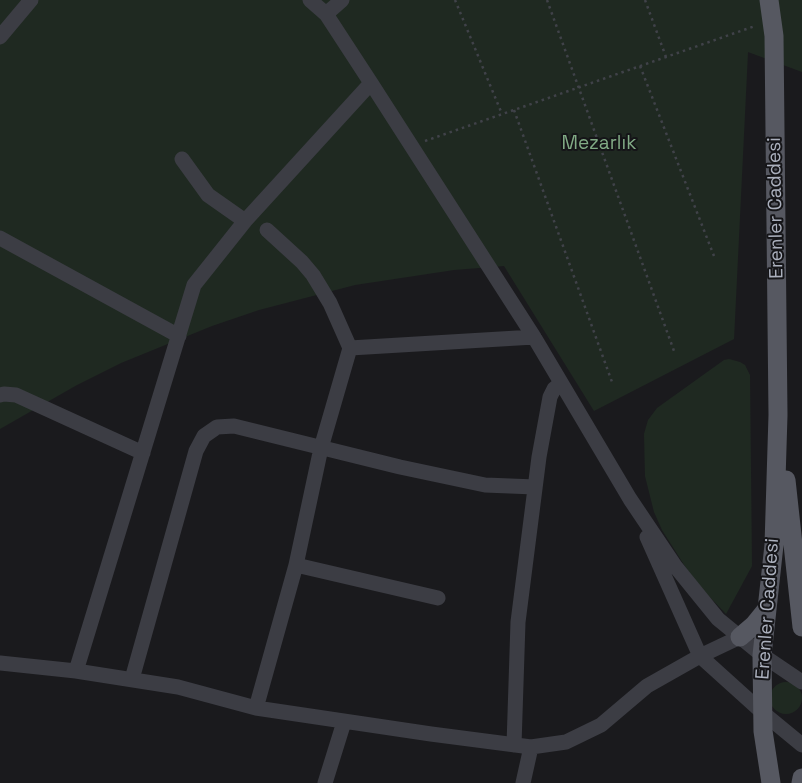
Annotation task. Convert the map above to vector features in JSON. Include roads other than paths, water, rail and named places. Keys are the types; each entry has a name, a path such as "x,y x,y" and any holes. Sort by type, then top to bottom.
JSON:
{"main road":[{"name":"Erenler Caddesi","path":"769,0 774,36 778,416 774,545 762,655 763,732 770,783"},
{"name":"Erenler Caddesi","path":"778,416 797,534 802,627"},
{"path":"740,637 754,625 767,609"},
{"path":"801,783 802,778"}],"street":[{"path":"0,37 31,0"},
{"path":"310,0 326,14 372,83 534,338 630,499 675,566 718,619 762,655 802,682"},
{"path":"326,14 342,0"},
{"path":"76,671 194,285 245,221 372,83"},
{"path":"182,159 208,195 245,221"},
{"path":"256,708 296,565 321,448 350,348 330,302 313,274 267,230"},
{"path":"0,238 179,336"},
{"path":"350,348 534,338"},
{"path":"514,745 518,622 535,487 550,397 554,389 561,383"},
{"path":"0,395 16,395 143,453"},
{"path":"132,680 196,451 204,436 217,427 234,426 400,467 485,485 535,487"},
{"path":"630,499 700,656 802,746"},
{"path":"296,565 438,598"},
{"path":"0,663 76,671 178,687 256,708 344,722 531,747 566,742 601,726 648,686 700,656 740,637"},
{"path":"325,783 344,722"},
{"path":"523,783 531,747"}],"park label":[{"name":"Mezarlık","path":"599,144"}]}
